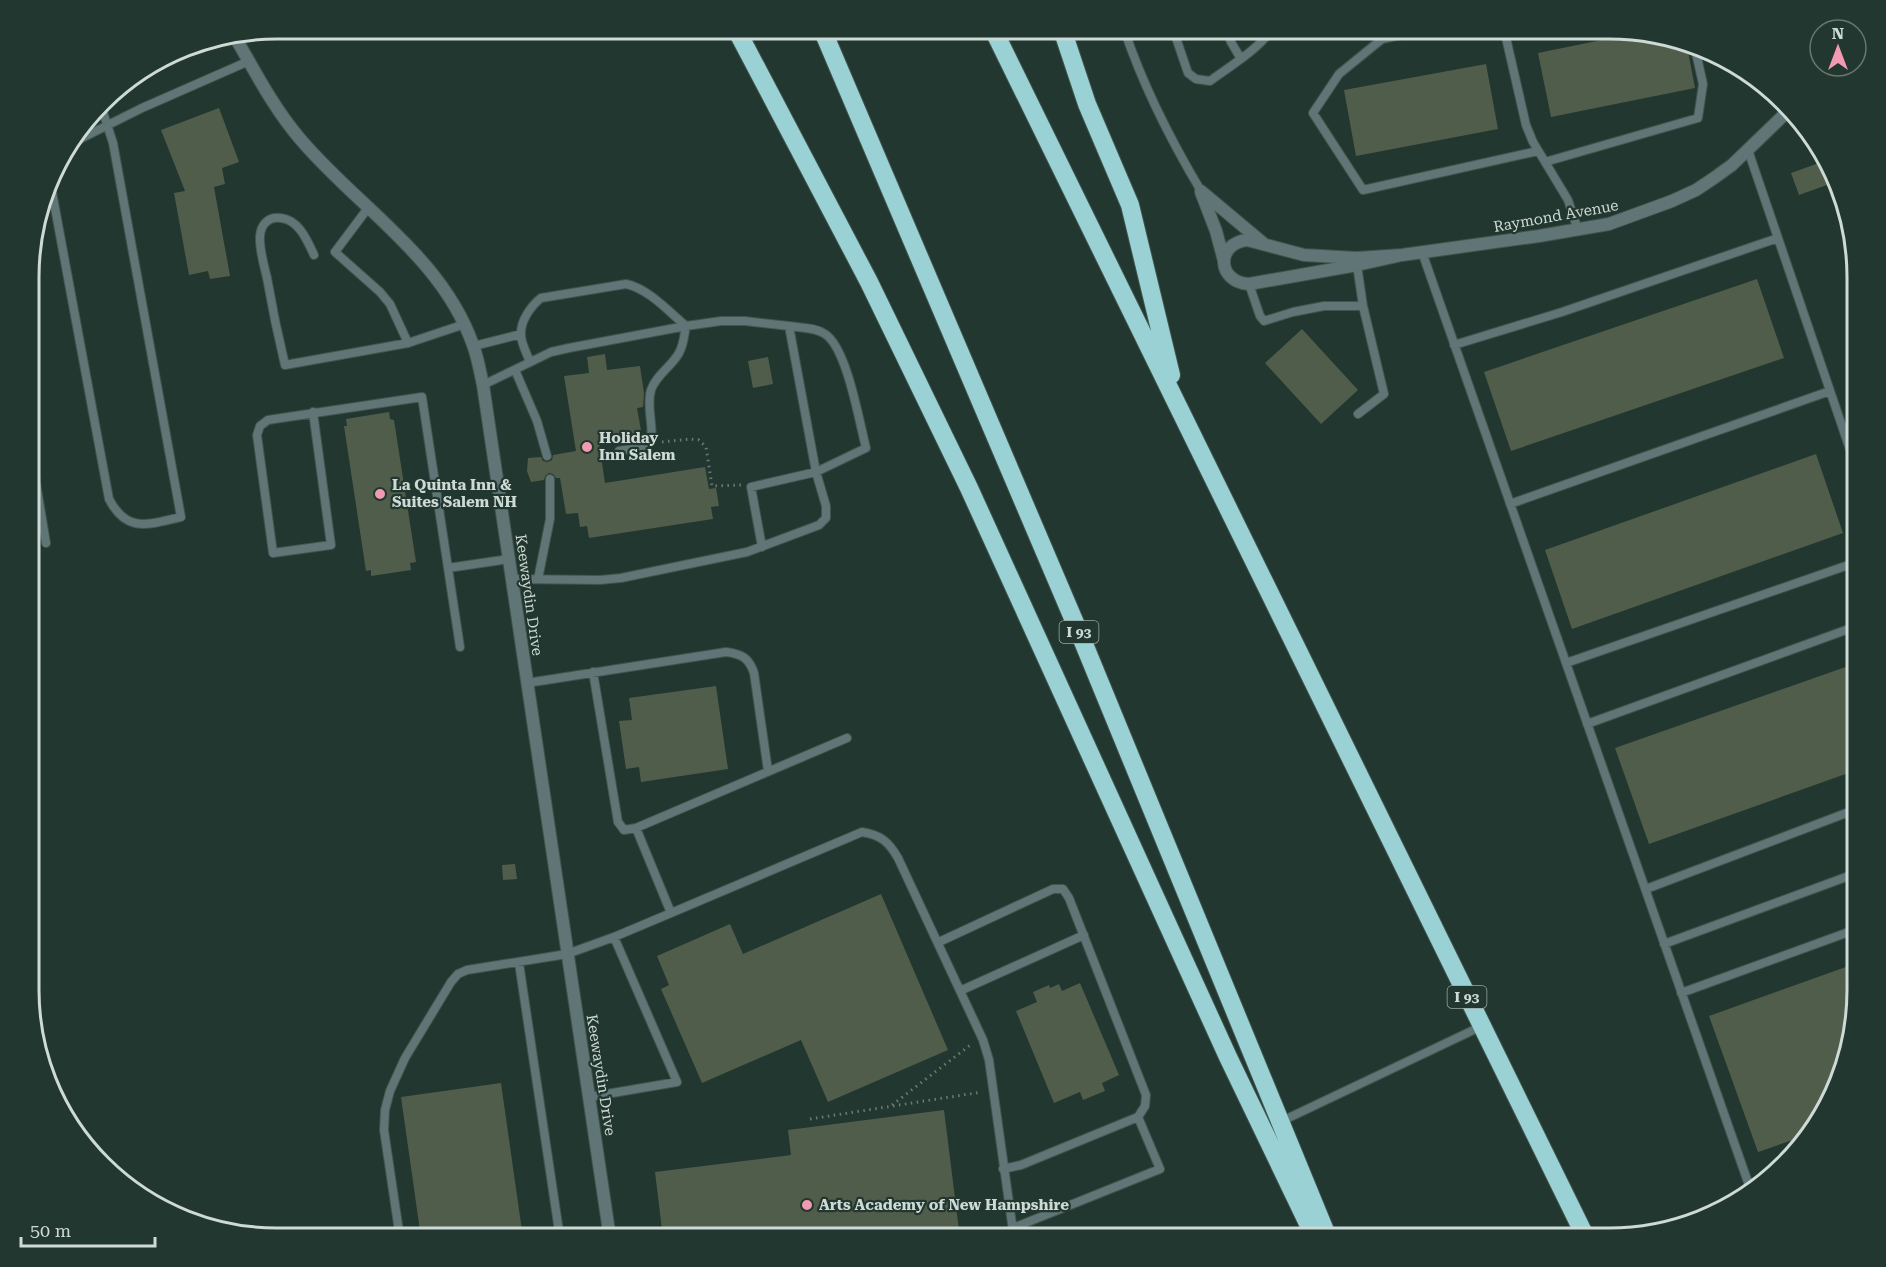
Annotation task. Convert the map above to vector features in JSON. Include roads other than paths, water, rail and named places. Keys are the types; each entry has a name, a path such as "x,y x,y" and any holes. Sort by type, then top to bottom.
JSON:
{"highway":[{"path":"740,39 870,282 964,478 1228,1057 1310,1228"},
{"name":"I 93","path":"826,39 1084,644 1324,1228"},
{"name":"I 93","path":"998,39 1581,1228"},
{"path":"1065,39 1087,104 1130,205 1179,407"}],"street":[{"name":"Keewaydin Drive","path":"238,42 274,106 302,142 427,266 441,284 465,324 474,346 483,385 609,1228"},
{"name":"Raymond Avenue","path":"1249,284 1402,255 1578,230 1626,219 1680,197 1714,178 1748,150 1783,115"},
{"path":"1201,191 1264,244"},
{"path":"1201,191 1216,231 1225,270 1235,281 1249,284"},
{"name":"Raymond Avenue","path":"1224,262 1229,248 1239,241 1247,240 1304,255 1357,258 1402,255"}],"lane":[{"path":"1128,39 1159,115 1201,191"},
{"path":"1176,39 1188,73 1196,79 1210,81 1263,39"},
{"path":"1230,39 1241,58"},
{"path":"1382,39 1339,74 1313,113 1363,190 1538,150"},
{"path":"1506,39 1526,125 1568,200 1578,230"},
{"path":"1545,162 1698,118 1703,84 1697,56"},
{"path":"85,136 249,61"},
{"path":"53,197 109,499 115,511 124,519 135,524 148,524 181,517 113,143 104,114"},
{"path":"1748,150 1847,441"},
{"path":"368,208 335,252 380,292 390,304 408,343"},
{"path":"314,255 305,237 287,218 269,218 264,224 260,237 263,262 285,365 408,343 465,324"},
{"path":"1454,345 1573,308 1778,238"},
{"path":"1422,252 1747,1184"},
{"path":"1357,265 1362,306 1384,394 1358,414"},
{"path":"530,362 521,334 524,321 532,306 541,298 626,284 646,293 686,326"},
{"path":"1249,284 1260,316 1264,321 1324,306 1362,306"},
{"path":"483,385 551,352 686,326 721,321 745,321 818,330 828,335 844,362 866,448 816,472 752,488 762,547"},
{"path":"619,451 646,446 651,442 651,391 654,384 678,355 683,345 686,326"},
{"path":"512,579 600,580 621,578 747,552 819,525 826,518 826,506 816,472 789,326"},
{"path":"474,346 521,334"},
{"path":"515,370 537,420 547,456"},
{"path":"1510,504 1830,391"},
{"path":"313,412 331,545 273,553 257,435 260,426 268,420 313,412 422,397 460,647"},
{"path":"538,579 550,519 550,479"},
{"path":"39,501 46,543"},
{"path":"448,568 509,559"},
{"path":"1566,663 1847,565"},
{"path":"1587,724 1847,630"},
{"path":"527,683 726,652 738,653 751,664 754,673 768,771"},
{"path":"593,672 618,822 624,830 636,828 847,738"},
{"path":"1646,889 1847,813"},
{"path":"636,828 671,913"},
{"path":"399,1228 384,1130 385,1110 390,1091 411,1049 458,974 467,970 567,954 614,937 862,832 875,834 889,842 939,942 982,1036 993,1090 1013,1228 1160,1169 1138,1117"},
{"path":"1664,944 1847,877"},
{"path":"939,942 1053,889 1063,889 1084,935 1146,1095 1145,1106 1138,1117 1021,1165 1004,1169"},
{"path":"1681,993 1847,932"},
{"path":"962,990 1084,935"},
{"path":"589,1097 677,1082 614,937"},
{"path":"519,963 559,1228"},
{"path":"1280,1122 1482,1026"}],"place":[{"name":"Holiday Inn Salem","path":"587,447"},
{"name":"La Quinta Inn & Suites Salem NH","path":"380,494"},
{"name":"Arts Academy of New Hampshire","path":"807,1205"}]}
